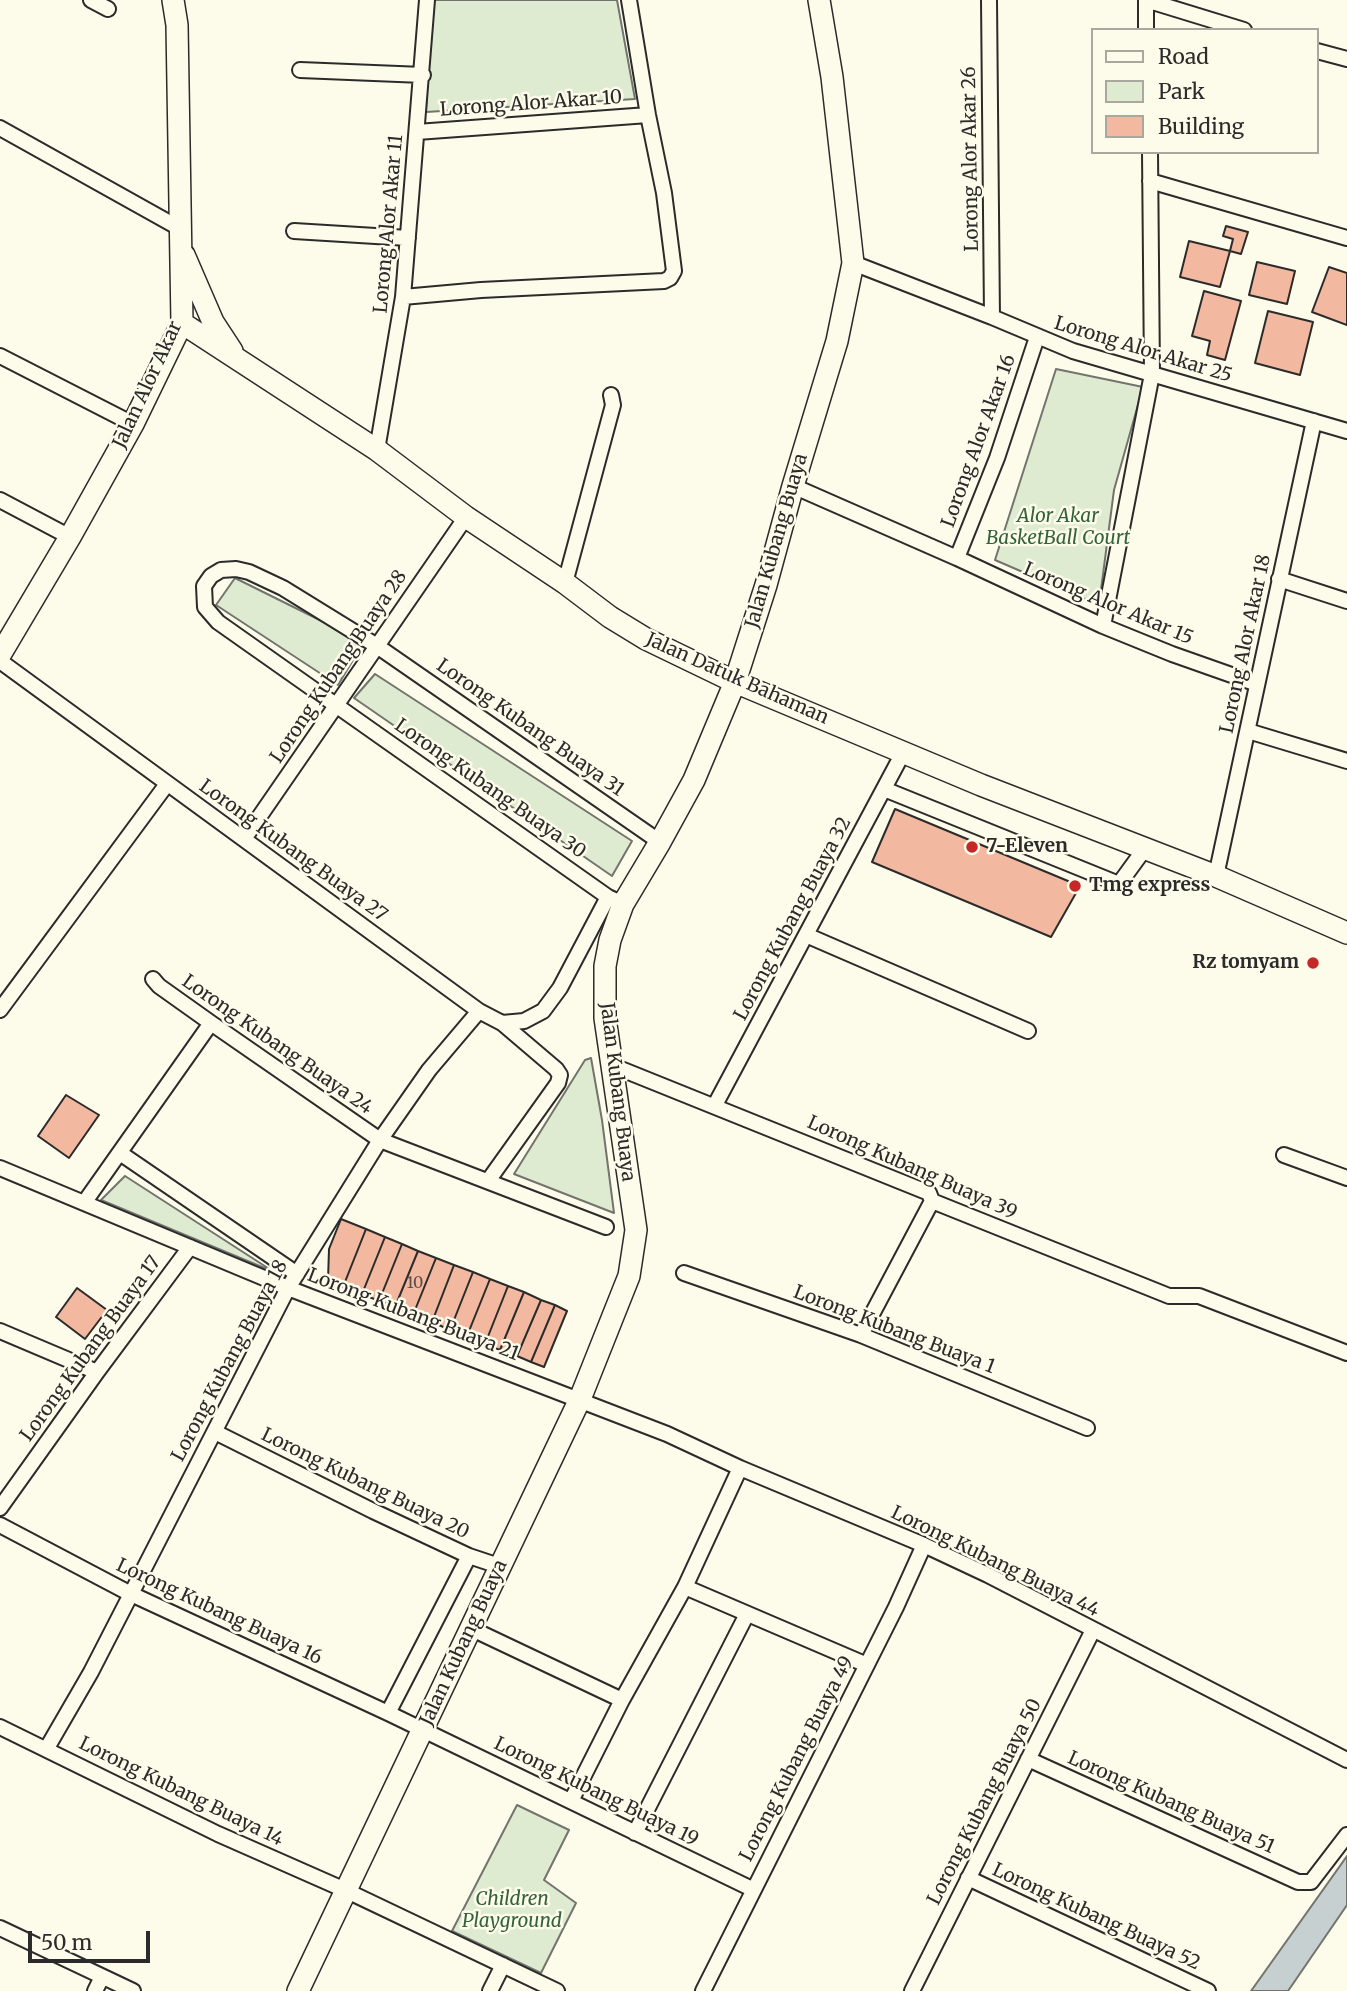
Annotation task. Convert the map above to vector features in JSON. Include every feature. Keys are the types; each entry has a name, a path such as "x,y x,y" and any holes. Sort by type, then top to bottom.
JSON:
{"street":[{"path":"91,0 108,9"},
{"name":"Jalan Alor Akar","path":"0,655 71,537 132,424 182,323 177,24 173,0"},
{"name":"Lorong Alor Akar 11","path":"377,450 403,297 427,0"},
{"path":"403,297 481,290 664,281 670,278 674,271 664,193 629,0"},
{"name":"Jalan Kubang Buaya","path":"298,1991 580,1399 629,1276 636,1230 605,1018 605,966 615,900 660,842 694,780 735,682 837,341 853,263 832,77 819,0"},
{"name":"Lorong Alor Akar 26","path":"989,0 992,317"},
{"path":"1146,28 1146,0 1237,28"},
{"path":"1319,52 1347,59"},
{"path":"300,70 423,75"},
{"name":"Lorong Alor Akar 10","path":"417,132 648,115"},
{"path":"0,128 179,235 213,322 235,356"},
{"path":"1103,626 1152,374 1150,154"},
{"path":"1150,181 1347,238"},
{"path":"294,231 408,238"},
{"name":"Lorong Alor Akar 25","path":"853,263 1073,351 1347,431"},
{"name":"Jalan Datuk Bahaman","path":"182,323 377,450 466,517 646,639 735,682 981,785 1146,847 1347,933"},
{"name":"Lorong Alor Akar 16","path":"957,558 997,458 1037,337"},
{"path":"0,356 132,424"},
{"path":"565,583 612,405 611,395"},
{"name":"Lorong Alor Akar 18","path":"1216,876 1314,421"},
{"name":"Lorong Alor Akar 15","path":"793,486 1103,626 1257,684"},
{"path":"0,500 71,537"},
{"name":"Lorong Kubang Buaya 28","path":"244,839 466,517"},
{"name":"Lorong Kubang Buaya 31","path":"337,704 218,622 205,607 204,586 211,576 221,570 236,569 283,588 377,646 660,842"},
{"path":"1279,579 1347,601"},
{"name":"Lorong Kubang Buaya 27","path":"0,661 479,1011 502,1023 560,1075 558,1083 488,1181"},
{"name":"Lorong Kubang Buaya 30","path":"337,704 615,900"},
{"path":"1248,731 1347,761"},
{"name":"Lorong Kubang Buaya 32","path":"715,1105 904,751"},
{"path":"0,1010 167,784"},
{"path":"884,789 1119,884 1146,847"},
{"path":"502,1023 524,1021 542,1011 560,988 615,900"},
{"path":"806,935 1028,1031"},
{"name":"Lorong Kubang Buaya 24","path":"153,979 211,1023 380,1140 606,1227"},
{"name":"Lorong Kubang Buaya 18","path":"47,1748 91,1672 288,1288 380,1140 429,1070 479,1011"},
{"path":"83,1203 211,1023"},
{"name":"Lorong Kubang Buaya 39","path":"611,1065 929,1193 932,1201 1169,1296 1199,1296 1347,1353"},
{"path":"120,1153 297,1274"},
{"path":"1284,1155 1347,1178"},
{"name":"Lorong Kubang Buaya 21","path":"0,1168 288,1288 580,1399"},
{"path":"861,1335 932,1201"},
{"name":"Lorong Kubang Buaya 17","path":"0,1508 190,1247"},
{"name":"Lorong Kubang Buaya 1","path":"684,1273 861,1335 1087,1427"},
{"path":"0,1331 97,1372"},
{"name":"Lorong Kubang Buaya 44","path":"580,1399 667,1434 988,1575 1347,1760"},
{"name":"Lorong Kubang Buaya 20","path":"215,1432 469,1556 499,1566"},
{"path":"571,1801 622,1700 685,1587 740,1468"},
{"name":"Lorong Kubang Buaya 16","path":"0,1525 130,1593 423,1730"},
{"name":"Lorong Kubang Buaya 49","path":"703,1991 867,1665 924,1545"},
{"path":"388,1713 469,1556"},
{"path":"685,1587 867,1665"},
{"path":"635,1833 747,1614"},
{"path":"470,1628 622,1700"},
{"name":"Lorong Kubang Buaya 50","path":"912,1991 1093,1630"},
{"name":"Lorong Kubang Buaya 14","path":"0,1727 218,1834 345,1890 557,1991"},
{"name":"Lorong Kubang Buaya 19","path":"423,1730 752,1889"},
{"name":"Lorong Kubang Buaya 51","path":"1028,1759 1298,1882 1311,1882 1347,1835"},
{"name":"Lorong Kubang Buaya 52","path":"968,1878 1208,1991"},
{"path":"0,1928 133,1991"},
{"path":"490,1991 503,1965"},
{"path":"95,1991 102,1977"}],"green space":[{"path":"431,0 617,0 635,99 426,112"},
{"name":"Alor Akar BasketBall Court","path":"1056,369 1143,387 1114,490 1099,605 995,560"},
{"path":"235,578 364,642 338,685 216,605"},
{"path":"375,674 632,841 612,876 354,698"},
{"path":"591,1058 614,1213 514,1174 585,1060"},
{"path":"125,1176 274,1272 101,1200"},
{"name":"Children Playground","path":"517,1805 569,1830 544,1880 576,1903 541,1973 452,1931"}],"shaded area":[{"path":"1347,1856 1347,1905 1288,1991 1251,1991"}],"building":[{"path":"1226,226 1248,232 1241,254 1230,251 1233,239 1223,236"},
{"path":"1189,241 1230,251 1220,287 1180,277"},
{"path":"1257,262 1295,271 1287,304 1249,295"},
{"path":"1329,267 1347,273 1347,325 1312,312"},
{"path":"1204,291 1241,301 1225,360 1207,355 1210,341 1192,336"},
{"path":"1268,311 1313,322 1300,375 1255,363"},
{"path":"895,809 1080,886 1051,937 872,862"},
{"path":"66,1095 99,1115 69,1158 38,1136"},
{"path":"341,1219 366,1229 343,1287 328,1280 329,1249"},
{"path":"366,1229 385,1237 362,1294 343,1287"},
{"path":"385,1237 402,1244 379,1301 362,1294"},
{"path":"402,1244 418,1251 395,1307 379,1301"},
{"path":"418,1251 436,1258 413,1315 395,1307"},
{"path":"436,1258 454,1265 432,1322 413,1315"},
{"path":"454,1265 473,1272 450,1330 432,1322"},
{"path":"473,1272 490,1279 467,1336 450,1330"},
{"path":"490,1279 508,1286 485,1344 467,1336"},
{"path":"508,1286 524,1292 500,1350 485,1344"},
{"path":"77,1288 107,1310 85,1339 56,1317"},
{"path":"524,1292 541,1300 517,1356 500,1350"},
{"path":"541,1300 555,1305 531,1362 517,1356"},
{"path":"555,1305 567,1311 544,1367 531,1362"}],"place":[{"name":"7-Eleven","path":"972,847"},
{"name":"Tmg express","path":"1075,886"},
{"name":"Rz tomyam","path":"1313,963"}]}
